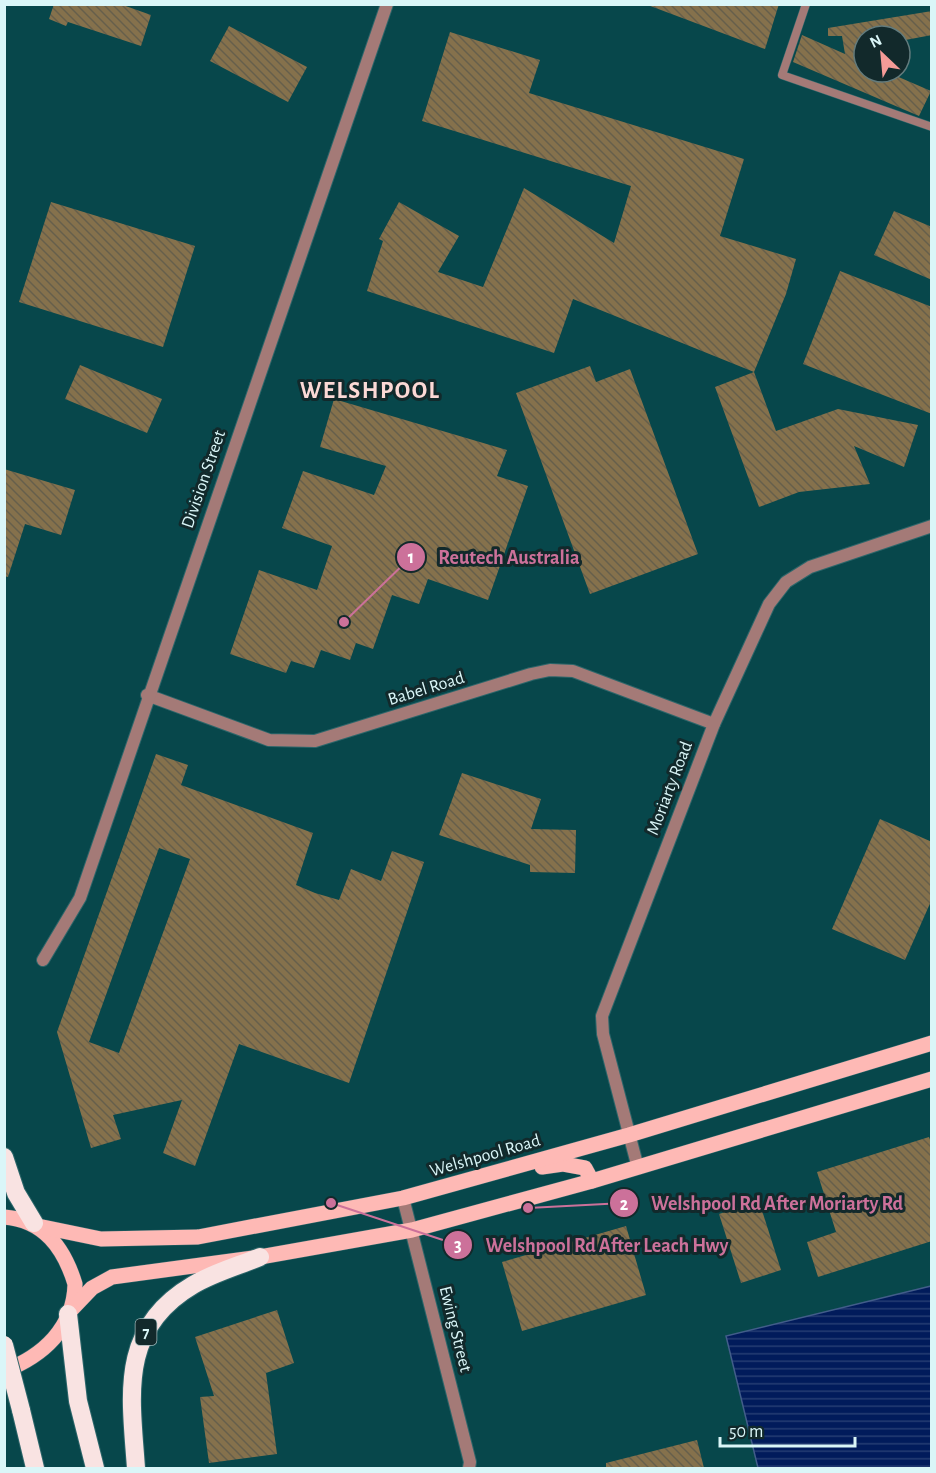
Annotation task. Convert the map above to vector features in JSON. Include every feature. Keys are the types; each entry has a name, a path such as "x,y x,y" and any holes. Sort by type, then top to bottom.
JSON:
{"highway":[{"path":"4,1157 16,1193 36,1224"},
{"name":"7","path":"136,1468 133,1364 143,1336 163,1308 193,1285 260,1257"},
{"path":"69,1312 78,1401 95,1468"},
{"path":"4,1345 35,1468"}],"main road":[{"name":"Welshpool Road","path":"4,1216 101,1239 198,1237 403,1198 629,1135 932,1043"},
{"path":"69,1312 92,1288 112,1277 260,1257 412,1230 638,1168 932,1079"},
{"path":"515,1167 576,1165 585,1168 592,1181"},
{"path":"4,1371 45,1350 65,1325 75,1290 73,1278 54,1241 36,1224"}],"street":[{"name":"Division Street","path":"43,960 80,898 147,695 387,4"},
{"name":"Moriarty Road","path":"638,1168 603,1034 602,1016 714,724 769,604 786,582 810,567 932,526"},
{"name":"Babel Road","path":"147,695 269,740 315,741 550,670 573,672 714,724"},
{"name":"Ewing Street","path":"403,1198 470,1468"}],"lane":[{"path":"806,4 782,75 932,127"}],"shaded area":[{"path":"931,1286 931,1468 758,1468 726,1336"}],"building":[{"path":"54,4 120,4 151,15 141,46 68,22 66,26 49,19"},
{"path":"645,4 779,4 765,49"},
{"path":"932,11 932,35 912,39 912,24 852,24"},
{"path":"852,24 852,84 912,83 931,91 919,116 793,62 802,35 845,54 842,36 828,36 828,28"},
{"path":"229,26 307,67 288,102 210,61"},
{"path":"450,32 540,60 529,93 744,159 720,236 796,259 786,294 754,372 573,299 554,353 367,291 383,241 379,239 399,202 459,236 438,272 483,287 524,188 614,243 631,186 422,121"},
{"path":"51,202 195,246 163,347 19,302"},
{"path":"894,211 932,227 932,280 874,255"},
{"path":"840,271 932,307 932,414 803,364"},
{"path":"80,365 162,399 147,433 65,399"},
{"path":"590,366 596,382 630,369 698,554 590,594 516,393"},
{"path":"754,372 776,431 838,409 918,425 904,467 854,446 870,484 799,492 759,507 715,387"},
{"path":"334,399 507,450 497,476 528,486 488,600 428,579 419,604 392,595 373,649 356,643 350,660 321,650 314,668 291,661 286,673 230,654 259,570 317,590 332,546 282,528 303,471 374,495 386,466 320,447"},
{"path":"4,469 75,490 61,535 25,524 8,577 4,576"},
{"path":"156,754 188,765 181,785 313,833 296,885 315,893 339,900 351,869 381,881 392,851 424,862 349,1083 239,1044 195,1166 163,1153 182,1100 113,1115 121,1139 91,1148 57,1032","holes":["159,848 190,859 119,1053 89,1042"]},
{"path":"462,773 541,799 531,829 576,830 575,873 530,872 530,865 439,835"},
{"path":"880,819 932,842 932,899 905,960 832,929"},
{"path":"929,1137 932,1145 932,1241 818,1277 807,1242 836,1232 817,1172"},
{"path":"759,1201 781,1270 741,1283 719,1214"},
{"path":"626,1226 646,1295 522,1331 502,1262"},
{"path":"277,1310 294,1363 266,1373 277,1454 209,1463 200,1397 214,1396 195,1337"},
{"path":"697,1440 704,1468 606,1468 606,1463"}],"place":[{"name":"Reutech Australia","path":"344,622"},
{"name":"Welshpool Rd After Leach Hwy","path":"331,1203"},
{"name":"Welshpool Rd After Moriarty Rd","path":"528,1208"}],"district":[{"name":"WELSHPOOL","path":"370,390"}]}
